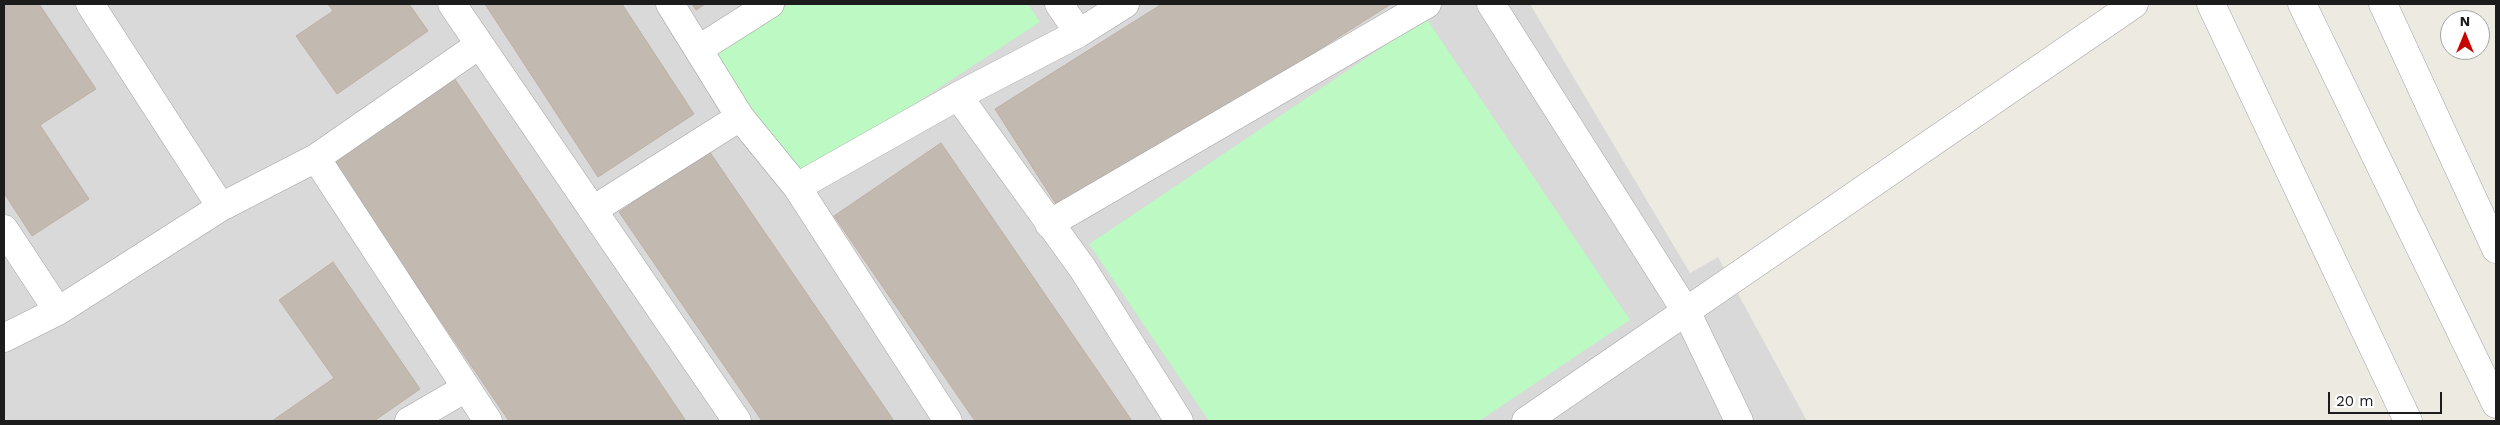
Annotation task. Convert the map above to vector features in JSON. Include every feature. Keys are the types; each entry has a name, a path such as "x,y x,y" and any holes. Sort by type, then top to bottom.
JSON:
{"street":[{"path":"90,4 220,206"},
{"path":"452,4 737,421"},
{"path":"670,4 740,117 797,187 948,421"},
{"path":"699,49 770,4"},
{"path":"1060,4 1079,33"},
{"path":"797,187 958,96 1079,33 1125,4"},
{"path":"1049,224 1427,4"},
{"path":"1491,4 1687,313 1739,421"},
{"path":"1526,421 1687,313 2134,4"},
{"path":"2211,4 2408,421"},
{"path":"2302,4 2496,404"},
{"path":"2383,4 2496,249"},
{"path":"4,338 58,311 220,206 316,158 479,45"},
{"path":"958,96 1083,269 1179,421"},
{"path":"593,210 740,117"},
{"path":"316,158 488,421"},
{"path":"4,229 58,311"},
{"path":"408,421 466,388"}],"shaded area":[{"path":"4,4 1530,4 1690,273 1718,257 1807,421 4,421"}],"green space":[{"path":"790,4 1028,4 1040,22 796,181 713,54"},
{"path":"1426,18 1630,320 1479,421 1209,421 1089,244"}],"building":[{"path":"4,4 39,4 96,89 40,125 89,199 32,236 4,193"},
{"path":"328,4 409,4 428,31 337,94 296,36 333,11"},
{"path":"485,4 622,4 694,114 598,177"},
{"path":"692,4 705,4 696,10"},
{"path":"1162,4 1391,4 1061,212 995,109"},
{"path":"450,72 686,421 509,421 329,157"},
{"path":"941,143 1132,421 975,421 834,216"},
{"path":"709,151 894,421 762,421 619,212"},
{"path":"333,262 420,389 374,421 272,421 334,378 279,300"}]}
